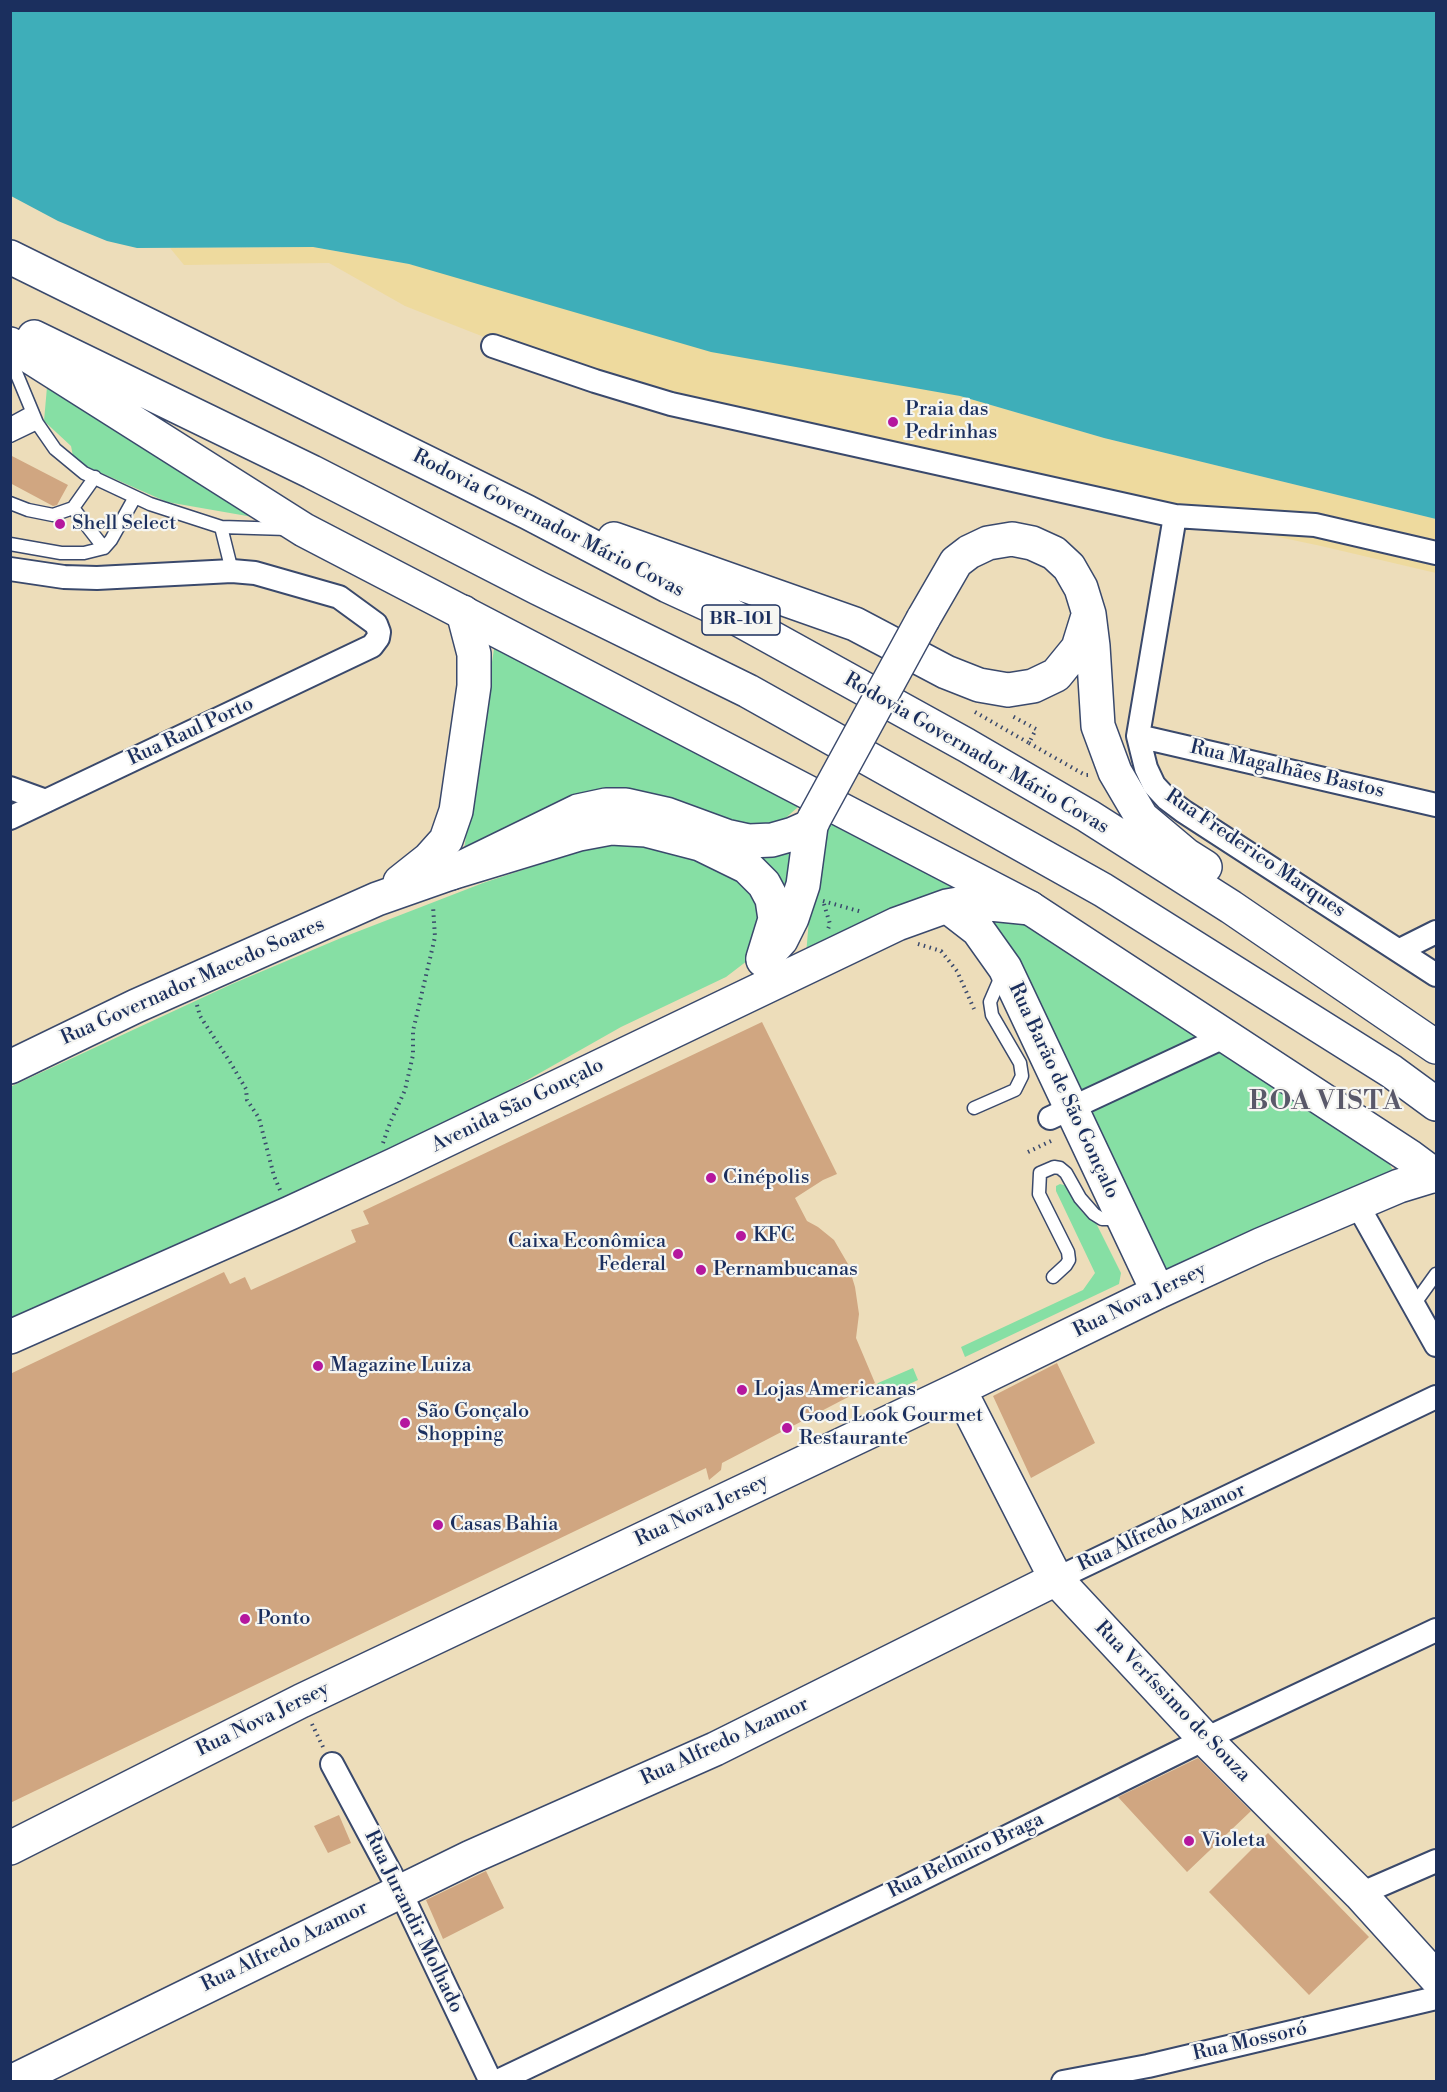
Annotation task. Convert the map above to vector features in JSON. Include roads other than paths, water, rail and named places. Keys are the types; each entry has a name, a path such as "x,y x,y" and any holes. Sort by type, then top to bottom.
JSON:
{"main road":[{"name":"Rodovia Governador Mário Covas","path":"10,257 526,512 668,586 729,614 966,745 1058,798 1231,908 1437,1047"},
{"path":"10,326 312,472 538,588 748,691 1103,890 1391,1071 1437,1104"},
{"path":"10,344 304,530 1030,908 1409,1156 1436,1176"},
{"path":"526,512 620,540 855,624 946,672 979,685 1008,690 1033,686 1056,675 1078,648 1089,614"},
{"path":"597,1068 639,1033 710,994 763,960 781,940 792,918 803,885 813,823 923,619 956,562 969,552 988,543 1012,539 1032,543 1054,553 1069,567 1081,588 1089,614 1098,726 1115,772 1142,818 1186,855 1437,1020"},
{"name":"Rua Governador Macedo Soares","path":"377,899 429,859 446,840 456,811 474,686 474,654 463,612"},
{"path":"439,877 578,811 606,805 626,805 666,814 726,836 749,841 772,840 793,834 813,823"},
{"name":"Rua Governador Macedo Soares","path":"10,1067 136,1006 377,899 439,877 579,834 611,828 646,830 700,844 747,867 764,884 772,899 775,919 763,960"},
{"name":"Avenida São Gonçalo","path":"10,1337 373,1175 597,1068 904,932 947,906 970,902 1030,908"},
{"name":"Rua Barão de São Gonçalo","path":"947,906 978,930 1005,968 1060,1121 1123,1219 1158,1292"},
{"path":"1399,1186 1409,1156"},
{"name":"Rua Nova Jersey","path":"10,1848 301,1701 959,1389 1158,1292 1260,1245 1399,1186 1436,1176"},
{"name":"Rua Veríssimo de Souza","path":"959,1389 1056,1579 1205,1739 1360,1894 1437,1978"},
{"name":"Rua Alfredo Azamor","path":"11,2082 400,1891 715,1749 1056,1579"}],"street":[{"path":"493,346 671,404 1175,516 1315,525 1437,553"},
{"name":"Rua Frederico Marques","path":"1175,516 1138,736 1146,768 1154,785 1167,799 1437,975"},
{"path":"10,569 64,577 97,578 232,571"},
{"name":"Rua Raul Porto","path":"10,818 372,646 378,638 376,624 339,597 255,573 232,571"},
{"name":"Rua Magalhães Bastos","path":"1138,736 1437,805"},
{"path":"10,788 46,801"},
{"path":"1400,950 1437,932"},
{"path":"1060,1121 1226,1036"},
{"path":"1357,1204 1437,1345"},
{"name":"Rua Alfredo Azamor","path":"1056,1579 1437,1397"},
{"name":"Rua Belmiro Braga","path":"496,2082 899,1890 1205,1739 1437,1630"},
{"name":"Rua Jurandir Molhado","path":"332,1764 400,1891 491,2082"},
{"path":"1360,1894 1437,1861"},
{"name":"Rua Mossoró","path":"1069,2081 1148,2066 1437,1998"}],"lane":[{"path":"10,358 35,417 55,449 84,473 135,497 220,527 304,530"},
{"path":"10,424 35,417"},
{"path":"10,436 35,417"},
{"path":"10,503 28,510 53,515 73,508 95,477"},
{"path":"10,544 61,553 84,553 104,548 111,540 135,497"},
{"path":"73,508 104,548"},
{"path":"220,527 232,571"},
{"path":"974,1108 1015,1090 1022,1077 1020,1063 992,1016 990,1002 1005,968"},
{"path":"1053,1277 1069,1260 1068,1252 1039,1194 1040,1173 1054,1167 1060,1168 1066,1173 1080,1198 1094,1214 1102,1220 1123,1219"},
{"path":"1413,1306 1437,1274"}],"water":[{"path":"10,11 1436,11 1436,519 1104,438 960,396 711,352 409,264 313,247 137,248 107,241 58,221 11,196"}],"place":[{"name":"Praia das Pedrinhas","path":"893,422"},
{"name":"Shell Select","path":"60,524"},
{"name":"Cinépolis","path":"711,1178"},
{"name":"KFC","path":"741,1236"},
{"name":"Caixa Econômica Federal","path":"678,1254"},
{"name":"Pernambucanas","path":"701,1270"},
{"name":"Magazine Luiza","path":"318,1366"},
{"name":"Lojas Americanas","path":"742,1390"},
{"name":"São Gonçalo Shopping","path":"405,1423"},
{"name":"Good Look Gourmet Restaurante","path":"787,1428"},
{"name":"Casas Bahia","path":"438,1525"},
{"name":"Ponto","path":"245,1619"},
{"name":"Violeta","path":"1189,1841"}],"district":[{"name":"BOA VISTA","path":"1326,1103"}]}
